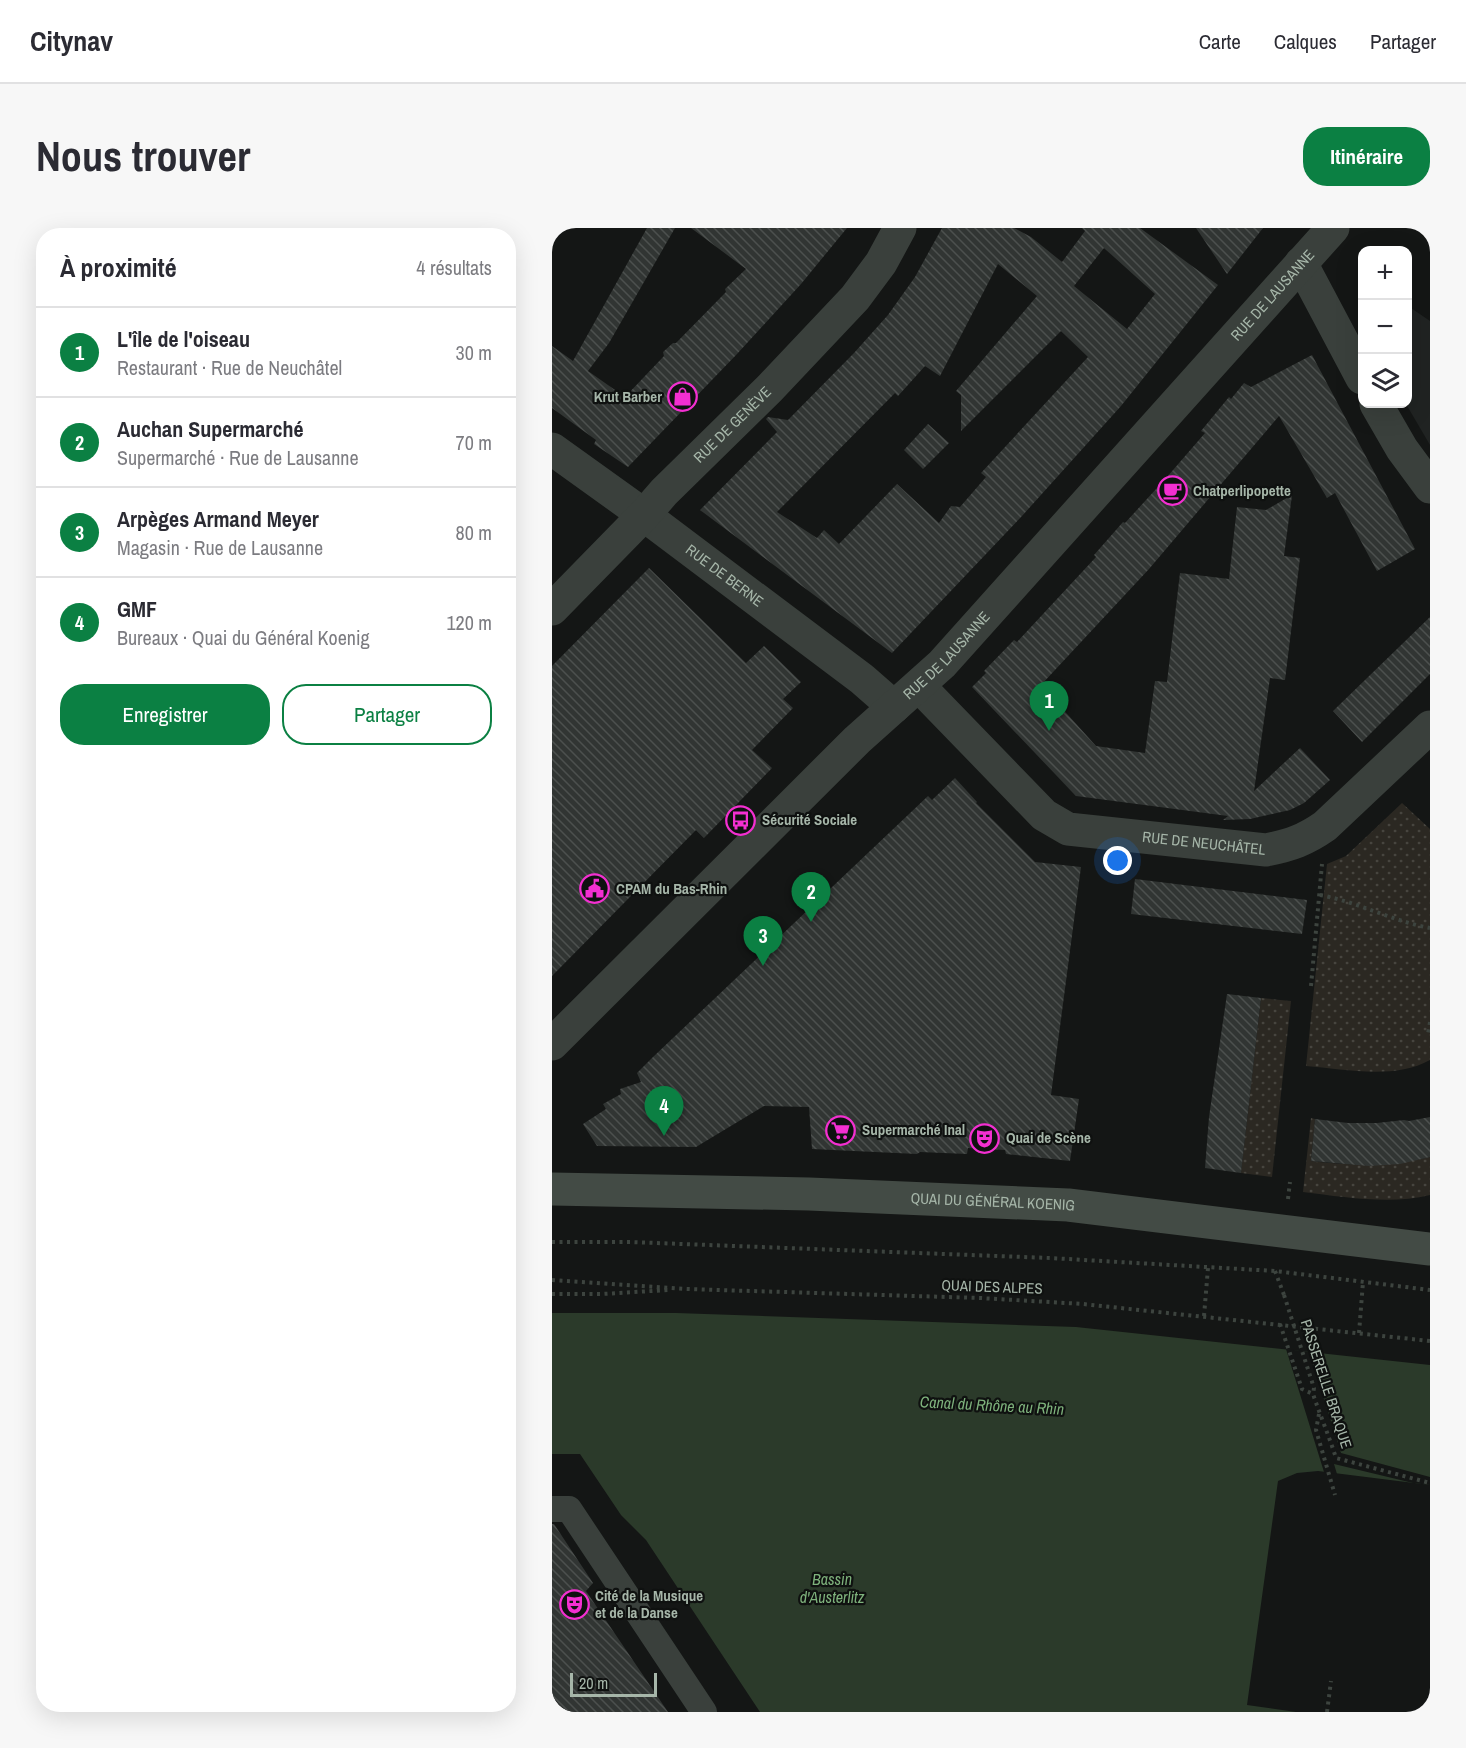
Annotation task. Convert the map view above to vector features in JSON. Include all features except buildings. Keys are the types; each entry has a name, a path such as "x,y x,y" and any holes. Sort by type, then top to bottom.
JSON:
{"main road":[{"name":"QUAI DU GÉNÉRAL KOENIG","path":"552,1189 743,1192 1068,1205 1430,1249"}],"street":[{"name":"RUE DE GENÈVE","path":"552,609 664,492 770,388 855,297 881,262 900,228"},
{"path":"1315,241 1358,366"},
{"name":"RUE DE LAUSANNE","path":"553,1040 850,748 942,664 1315,241"},
{"path":"1378,408 1402,449 1430,487"},
{"name":"RUE DE BERNE","path":"552,449 644,515 862,679 894,707"},
{"name":"RUE DE NEUCHÂTEL","path":"919,686 1044,815 1068,829 1266,850 1291,845 1325,826 1430,727"},
{"path":"552,1509 569,1509 704,1712"}],"path":[{"path":"1311,986 1322,861"},
{"path":"1320,895 1341,899 1416,926 1430,928"},
{"path":"1430,1022 1428,1034 1430,1036"},
{"path":"1288,1199 1290,1182"},
{"name":"QUAI DES ALPES","path":"552,1242 630,1242 1050,1258 1275,1271 1430,1290"},
{"path":"1204,1316 1208,1268"},
{"name":"PASSERELLE BRAQUE","path":"1275,1271 1314,1388 1313,1394 1319,1413 1325,1422 1336,1458 1430,1483"},
{"name":"QUAI DES ALPES","path":"552,1280 686,1289 980,1298 1083,1304 1430,1341"},
{"path":"1359,1333 1363,1282"},
{"path":"552,1294 602,1294 686,1289"},
{"path":"1280,1324 1302,1389 1313,1394"},
{"path":"1319,1413 1316,1430 1335,1495"},
{"path":"1327,1712 1331,1681"}],"shaded area":[{"path":"1412,309 1430,321 1430,445 1408,408 1412,408"},
{"path":"1402,803 1430,829 1430,1060 1401,1070 1369,1072 1306,1066 1327,864 1346,856"},
{"path":"1261,998 1291,1001 1272,1177 1241,1173"},
{"path":"1311,1118 1315,1119 1311,1161 1371,1164 1430,1157 1430,1195 1383,1200 1303,1192"}],"water":[{"path":"552,1313 676,1313 1076,1327 1430,1365 1430,1485 1318,1471 1297,1473 1278,1481 1247,1705 1296,1712 760,1712 646,1540 621,1515 580,1454 552,1454"}],"pier":[{"path":"1286,1349 1309,1352 1341,1453 1430,1477 1430,1485 1334,1464 1337,1474 1324,1472"}],"place":[{"name":"Krut Barber","path":"683,397"},
{"name":"Chatperlipopette","path":"1172,491"},
{"name":"L'île de l'oiseau","path":"1049,731"},
{"name":"Sécurité Sociale","path":"741,820"},
{"name":"CPAM du Bas-Rhin","path":"595,889"},
{"name":"Auchan Supermarché","path":"811,922"},
{"name":"Arpèges Armand Meyer","path":"763,966"},
{"name":"Supermarché Inal","path":"841,1130"},
{"name":"GMF","path":"664,1136"},
{"name":"Quai de Scène","path":"985,1138"},
{"name":"Cité de la Musique et de la Danse","path":"574,1605"}],"water label":[{"name":"Canal du Rhône au Rhin","path":"992,1405"},
{"name":"Bassin d'Austerlitz","path":"832,1588"}]}
